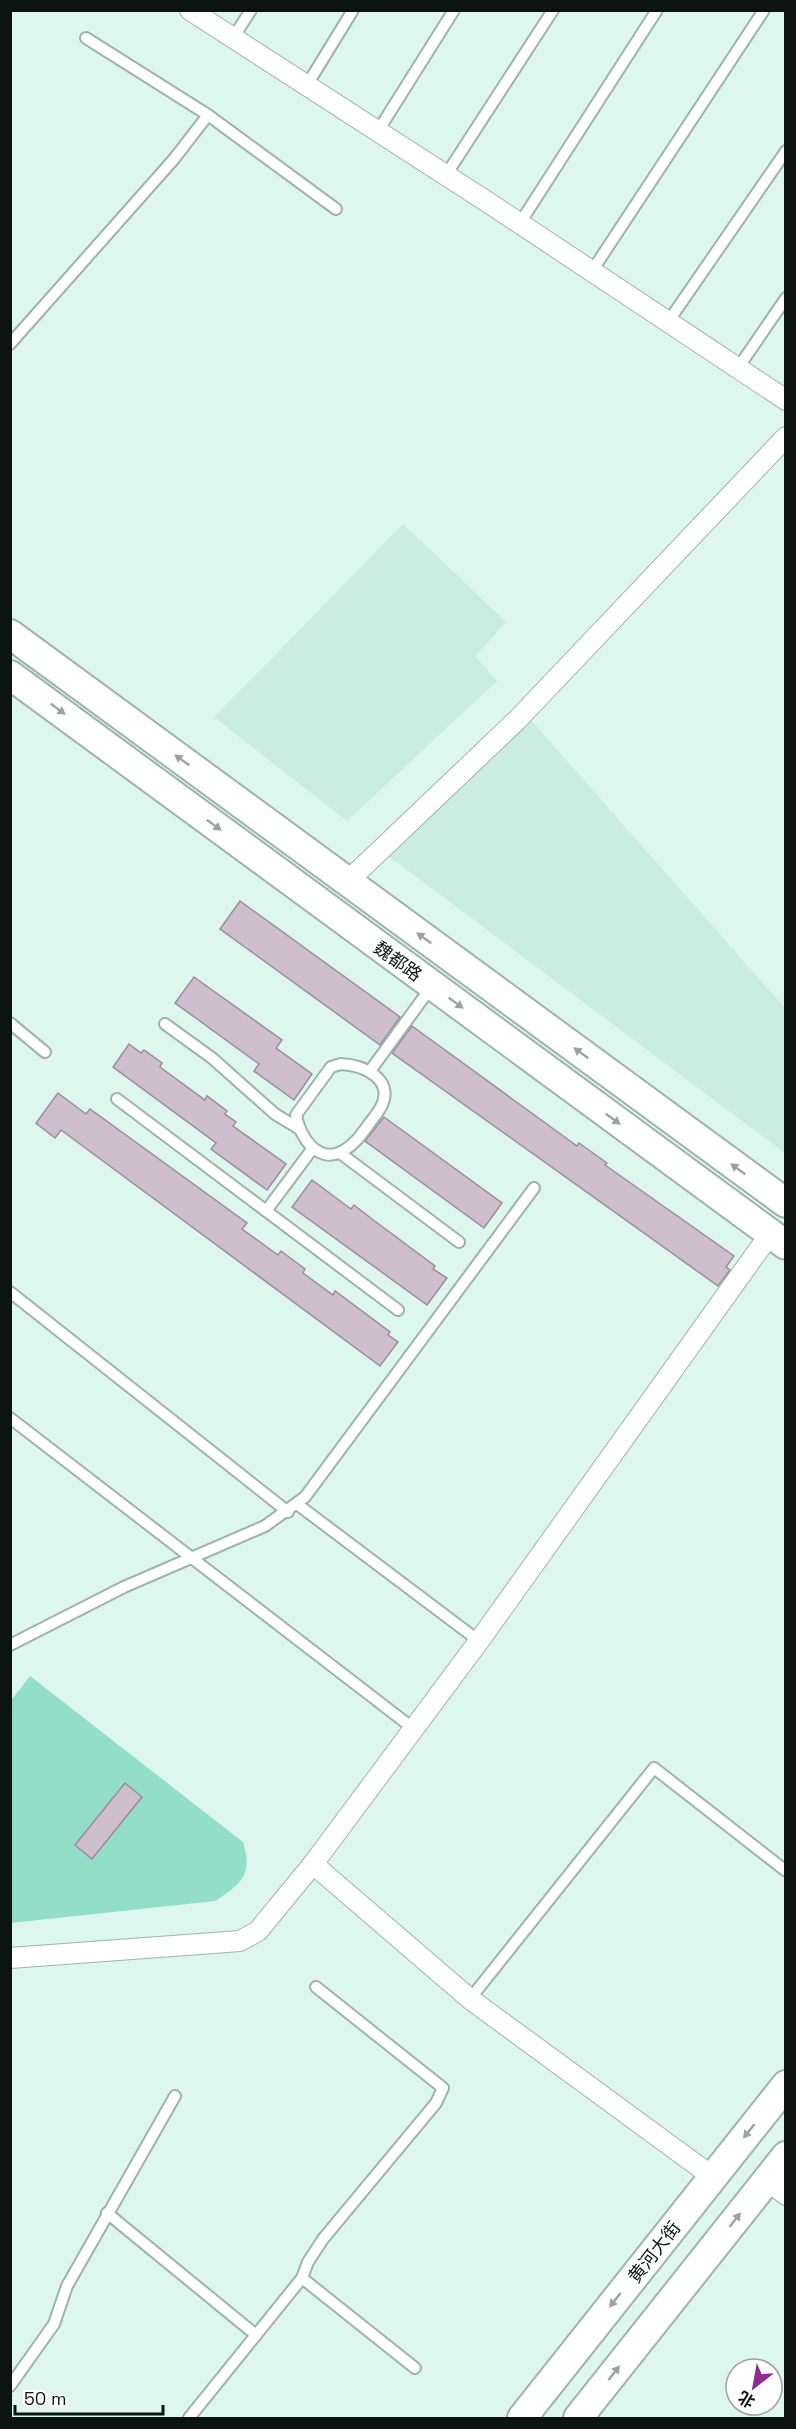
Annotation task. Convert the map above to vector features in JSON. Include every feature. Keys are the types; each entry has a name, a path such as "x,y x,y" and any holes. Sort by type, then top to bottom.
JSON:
{"main road":[{"name":"魏都路","path":"10,634 786,1203"},
{"name":"魏都路","path":"10,675 778,1240"},
{"name":"黄河大街","path":"522,2418 786,2085"},
{"path":"578,2418 776,2187 786,2156"}],"street":[{"path":"190,10 520,223 786,400"},
{"path":"348,881 518,719 786,437"},
{"path":"10,1958 240,1941 258,1931 313,1864 778,1240"},
{"path":"313,1864 470,1999 713,2177"}],"lane":[{"path":"233,38 251,10"},
{"path":"307,85 353,10"},
{"path":"378,131 454,10"},
{"path":"446,175 553,10"},
{"path":"520,223 657,10"},
{"path":"592,272 764,10"},
{"path":"86,38 208,115 336,209"},
{"path":"10,344 144,194 208,115"},
{"path":"668,322 786,151"},
{"path":"738,368 786,298"},
{"path":"370,1071 432,986"},
{"path":"10,1023 45,1052"},
{"path":"165,1024 212,1058 275,1113 298,1128 313,1148 324,1154 340,1153 356,1142 382,1106 385,1094 382,1084 370,1071 356,1065 341,1064 331,1067 296,1115 298,1128"},
{"path":"117,1099 398,1310"},
{"path":"266,1211 313,1148"},
{"path":"340,1153 459,1242"},
{"path":"10,1645 124,1587 265,1526 288,1512 305,1497 534,1188"},
{"path":"10,1292 288,1512"},
{"path":"10,1418 414,1729"},
{"path":"297,1504 479,1641"},
{"path":"470,1999 654,1768 786,1871"},
{"path":"189,2418 302,2278 308,2262 323,2239 436,2103 443,2088 316,1987"},
{"path":"10,2386 54,2324 67,2286 175,2096"},
{"path":"107,2214 256,2335"},
{"path":"302,2278 416,2368"}],"shaded area":[{"path":"403,524 506,622 475,656 497,681 347,821 214,717"},
{"path":"529,718 785,1008 785,1153 387,855"}],"green space":[{"path":"30,1676 243,1842 247,1862 246,1870 232,1889 215,1901 11,1923 11,1697 13,1698"}],"building":[{"path":"240,901 400,1017 380,1045 220,929"},
{"path":"194,977 282,1040 276,1048 312,1074 294,1100 254,1071 259,1064 175,1003"},
{"path":"412,1026 577,1146 579,1143 607,1163 605,1165 734,1256 726,1267 730,1270 718,1286 392,1053"},
{"path":"129,1044 141,1053 144,1050 162,1063 160,1067 205,1100 207,1096 227,1111 225,1114 236,1122 233,1126 286,1164 267,1190 211,1149 216,1143 113,1067"},
{"path":"58,1093 86,1114 90,1109 247,1223 242,1229 278,1255 281,1251 305,1269 303,1273 333,1295 335,1291 390,1332 388,1335 398,1342 380,1366 61,1130 55,1138 36,1123"},
{"path":"384,1117 502,1203 484,1228 365,1141"},
{"path":"312,1180 351,1209 354,1205 435,1266 433,1269 447,1278 427,1305 292,1207"},
{"path":"125,1783 142,1797 92,1859 75,1845"}]}
